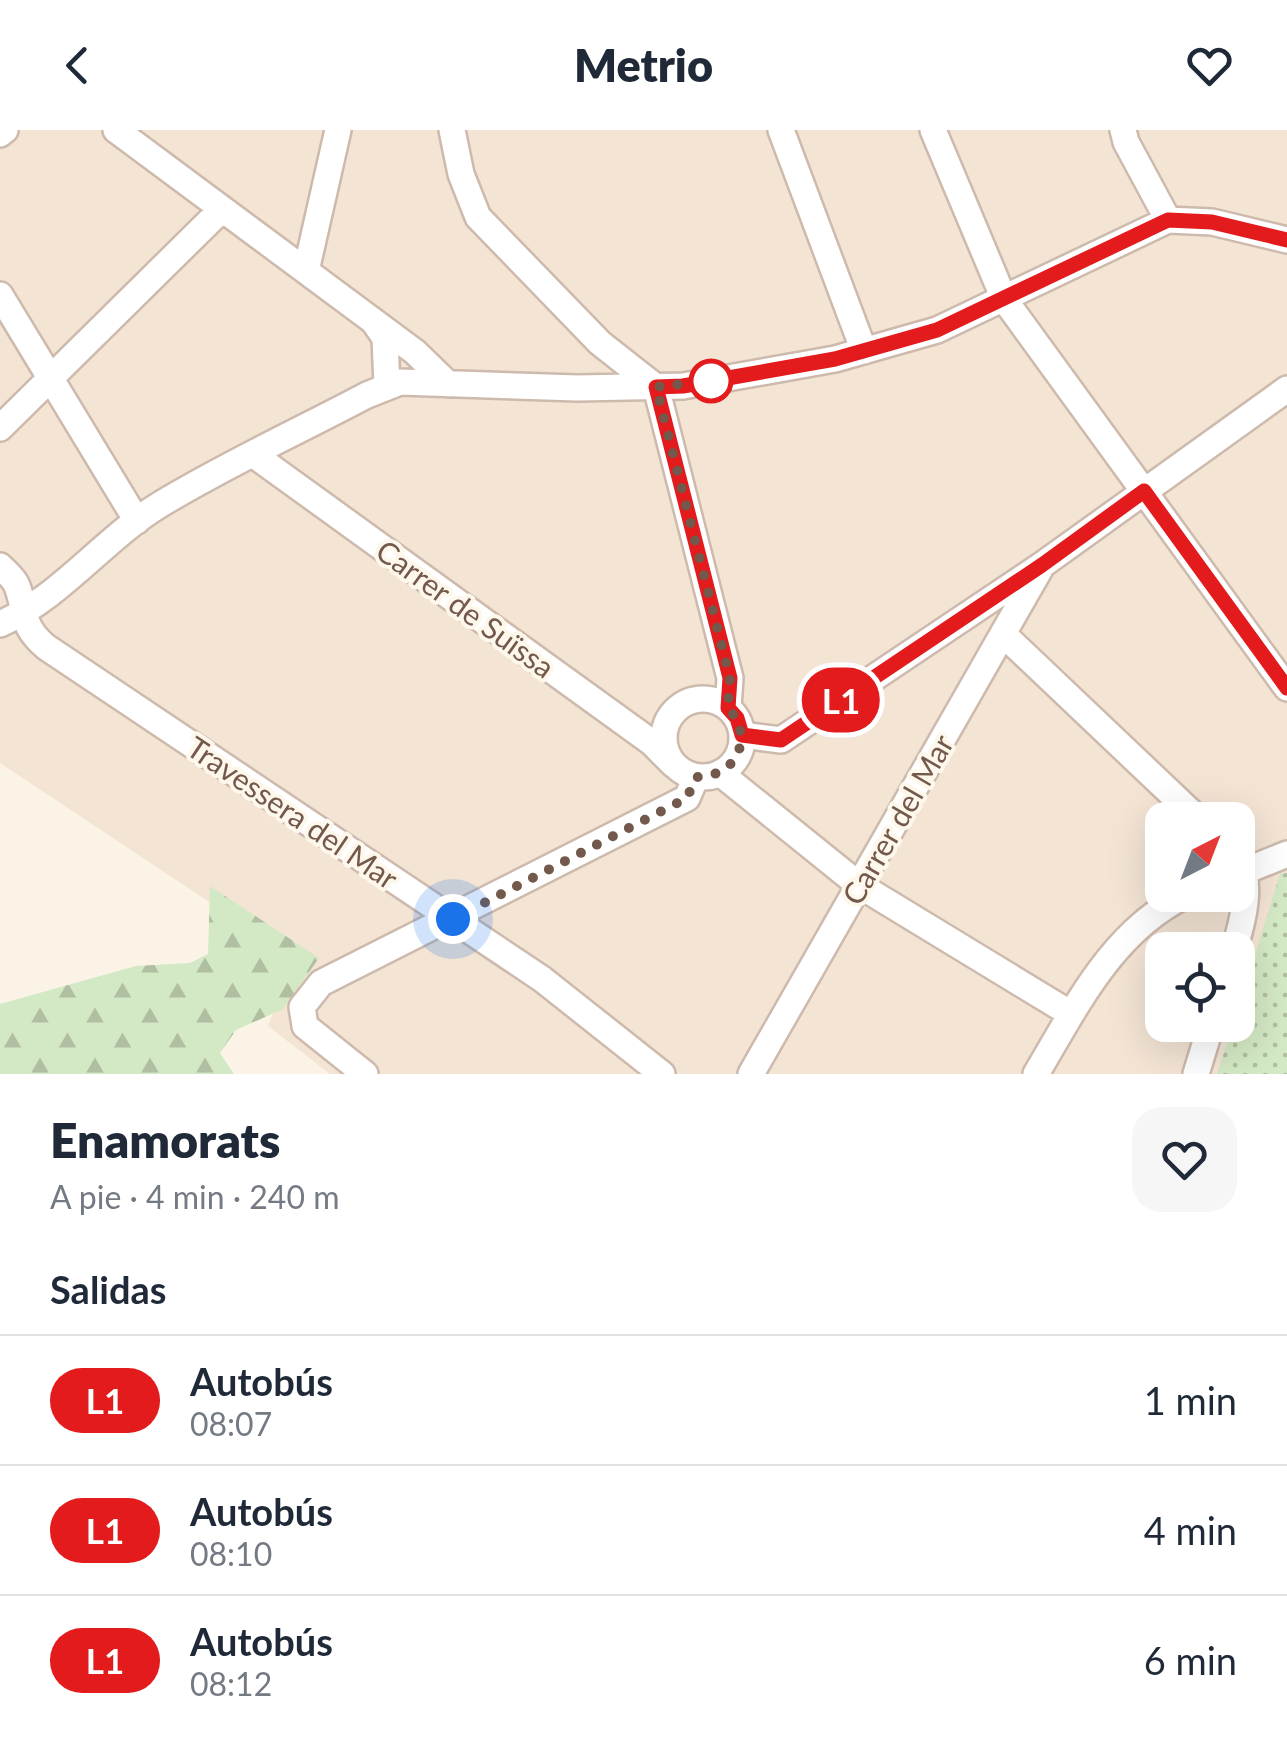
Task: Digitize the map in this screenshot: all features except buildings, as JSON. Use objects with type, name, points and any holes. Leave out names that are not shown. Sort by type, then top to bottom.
[{"type":"street","points":[[116,130],[415,352],[448,384]]},
{"type":"street","points":[[306,271],[338,130]]},
{"type":"street","points":[[452,130],[461,174],[478,217],[600,343],[656,387],[730,678],[728,708]]},
{"type":"street","points":[[782,130],[864,351]]},
{"type":"street","points":[[933,130],[1004,299],[1287,688]]},
{"type":"street","points":[[1123,130],[1168,220]]},
{"type":"street","points":[[0,428],[222,209]]},
{"type":"street","points":[[11,618],[44,601],[160,504],[400,382],[577,388],[683,386],[864,351],[937,330],[1168,220],[1212,222],[1287,240]]},
{"type":"street","points":[[0,295],[137,521]]},
{"type":"street","points":[[374,322],[384,338],[387,387]]},
{"type":"street","points":[[742,735],[781,740],[1042,565],[1286,392]]},
{"type":"street","name":"Carrer de Suïssa","points":[[254,454],[637,732],[859,885],[1072,1014]]},
{"type":"street","name":"Carrer del Mar","points":[[750,1074],[1042,565]]},
{"type":"street","name":"Travessera del Mar","points":[[0,566],[16,583],[11,618],[46,647],[542,978],[662,1074]]},
{"type":"street","points":[[1003,634],[1180,802]]},
{"type":"street","points":[[703,698],[728,708],[737,718],[742,735],[741,748],[731,766],[697,772],[664,745],[664,731],[672,714],[690,701],[703,698]]},
{"type":"street","points":[[365,1074],[305,1026],[302,1007],[322,983],[687,798],[697,772]]},
{"type":"street","points":[[1255,863],[1287,854]]},
{"type":"street","points":[[1036,1074],[1098,970],[1125,940],[1159,912]]},
{"type":"street","points":[[1196,1074],[1206,1042]]},
{"type":"shaded area","points":[[0,130],[1287,130],[1287,1074],[330,1074],[268,1026],[295,959],[0,763]]},
{"type":"green space","points":[[1287,873],[1287,1074],[1217,1074],[1227,1042],[1255,1042],[1255,955],[1280,874]]},
{"type":"green space","points":[[210,886],[319,958],[283,1009],[236,1030],[220,1053],[234,1074],[0,1074],[0,1004],[136,966],[190,963],[208,954]]},
{"type":"bus line","name":"L1","points":[[1287,240],[1212,222],[1168,220],[937,330],[835,359],[683,386],[656,387],[730,678],[728,708],[737,718],[742,735],[781,740],[1042,565],[1144,491],[1287,688]]},
{"type":"route","points":[[453,919],[687,798],[696,777],[720,774],[731,766],[741,748],[737,718],[728,708],[730,678],[656,387],[716,380],[711,381]]}]
